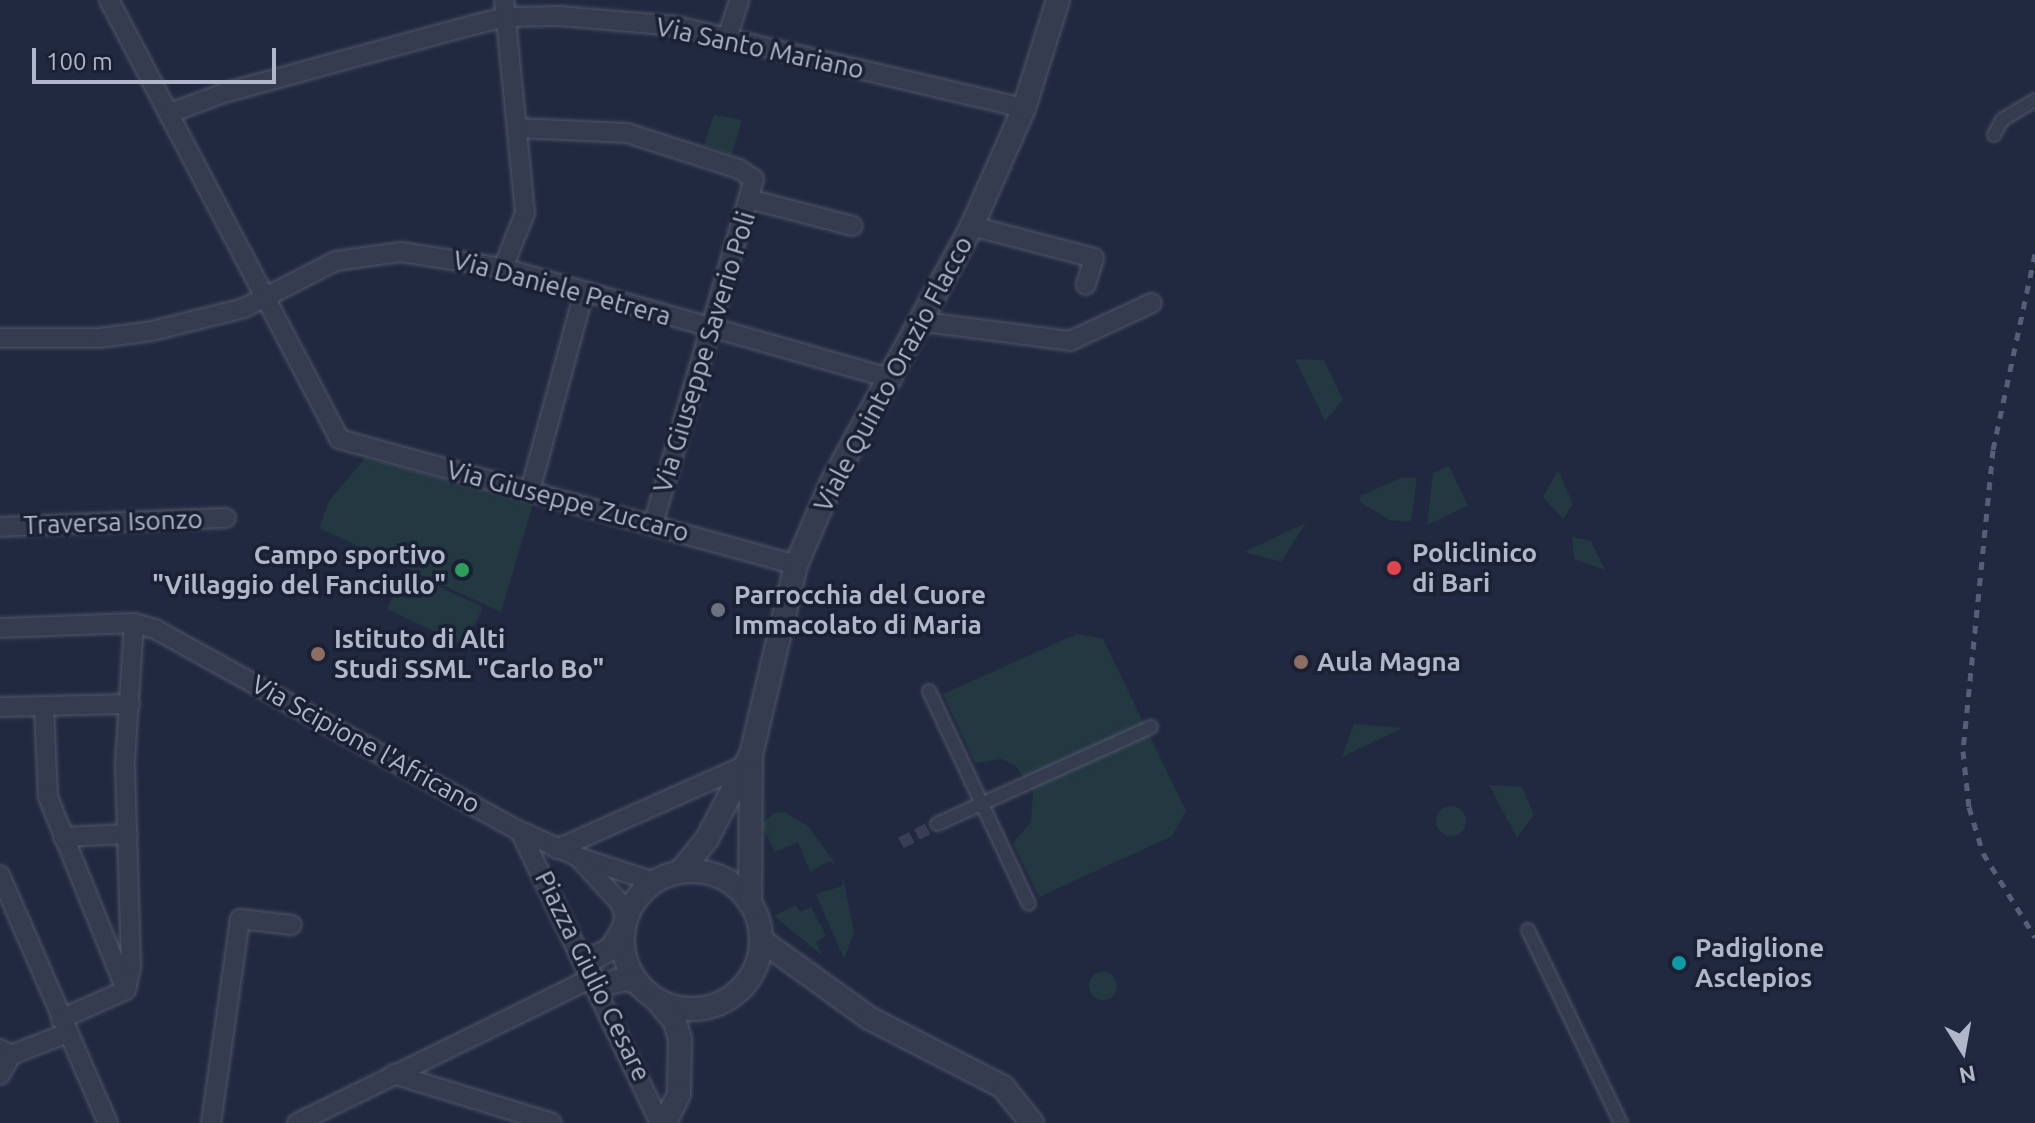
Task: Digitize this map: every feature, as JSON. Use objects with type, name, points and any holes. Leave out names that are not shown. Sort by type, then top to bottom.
[{"type":"street","points":[[109,0],[265,298]]},
{"type":"street","points":[[727,38],[739,0]]},
{"type":"street","name":"Viale Quinto Orazio Flacco","points":[[746,761],[796,565],[832,482],[893,379],[972,226],[1024,108],[1058,0]]},
{"type":"street","points":[[503,268],[525,213],[505,8]]},
{"type":"street","name":"Via Santo Mariano","points":[[170,113],[224,93],[505,8],[607,18],[727,38],[1024,108]]},
{"type":"street","points":[[1994,135],[2002,120],[2035,100]]},
{"type":"street","name":"Via Giuseppe Saverio Poli","points":[[517,128],[627,133],[739,169],[754,179],[712,328],[703,341],[653,524]]},
{"type":"street","points":[[749,199],[853,226]]},
{"type":"street","points":[[972,226],[1094,258],[1086,285]]},
{"type":"street","name":"Via Daniele Petrera","points":[[0,338],[122,336],[213,317],[265,298],[318,267],[354,255],[426,254],[503,268],[893,379]]},
{"type":"street","points":[[530,491],[584,292]]},
{"type":"street","name":"Via Giuseppe Zuccaro","points":[[265,298],[339,439],[796,565]]},
{"type":"street","points":[[924,322],[1070,341],[1152,303]]},
{"type":"street","name":"Traversa Isonzo","points":[[0,527],[226,518]]},
{"type":"street","points":[[0,1075],[6,1052],[64,1026],[126,990],[131,967],[128,834],[134,623]]},
{"type":"street","name":"Via Scipione l'Africano","points":[[0,628],[134,623],[155,629],[520,831],[578,857],[655,882]]},
{"type":"street","points":[[929,691],[1029,904]]},
{"type":"street","points":[[0,707],[130,704]]},
{"type":"street","points":[[44,706],[43,766],[63,837],[126,990]]},
{"type":"street","points":[[937,824],[1151,727]]},
{"type":"street","points":[[557,849],[746,761]]},
{"type":"street","points":[[680,872],[707,839],[746,761]]},
{"type":"street","points":[[746,761],[750,903],[761,940],[860,1013],[1003,1087],[1032,1123]]},
{"type":"street","name":"Piazza Giulio Cesare","points":[[520,831],[663,1123]]},
{"type":"street","points":[[63,837],[128,834]]},
{"type":"street","name":"Via Scipione l'Africano","points":[[578,857],[620,903],[624,924]]},
{"type":"street","points":[[655,882],[680,872],[712,874],[750,903]]},
{"type":"street","points":[[0,875],[108,1123]]},
{"type":"street","name":"Piazza Giulio Cesare","points":[[655,882],[624,924],[623,948],[637,982],[658,1001],[694,1009],[728,998],[752,974],[761,940]]},
{"type":"street","points":[[211,1123],[240,919],[292,925]]},
{"type":"street","points":[[297,1123],[593,975],[624,924]]},
{"type":"street","points":[[1528,930],[1621,1123]]},
{"type":"street","points":[[593,975],[637,982]]},
{"type":"street","points":[[658,1001],[675,1022],[680,1040],[679,1094],[663,1123]]},
{"type":"street","points":[[393,1074],[552,1123]]},
{"type":"street","points":[[334,1105],[343,1123]]},
{"type":"shaded area","points":[[714,115],[742,120],[732,154],[704,145]]},
{"type":"shaded area","points":[[1295,359],[1324,360],[1343,400],[1325,421]]},
{"type":"shaded area","name":"Campo sportivo \"Villaggio del Fanciullo\"","points":[[365,458],[533,504],[501,612],[319,528],[329,501]]},
{"type":"shaded area","points":[[1449,466],[1468,506],[1427,525],[1433,473]]},
{"type":"shaded area","points":[[1558,470],[1573,504],[1563,519],[1543,497]]},
{"type":"shaded area","points":[[1401,478],[1417,478],[1411,522],[1389,520],[1360,502],[1360,496]]},
{"type":"shaded area","points":[[1306,523],[1281,562],[1244,552]]},
{"type":"shaded area","points":[[1572,537],[1591,541],[1605,570],[1574,559]]},
{"type":"shaded area","points":[[405,571],[483,607],[465,646],[387,609]]},
{"type":"shaded area","points":[[1077,634],[1103,639],[1186,811],[1172,836],[1039,897],[1013,843],[1031,822],[1033,791],[1015,765],[1001,759],[975,763],[943,694]]},
{"type":"shaded area","points":[[1354,724],[1402,728],[1342,757]]},
{"type":"shaded area","points":[[1489,785],[1522,787],[1534,815],[1517,838]]},
{"type":"shaded area","points":[[1451,806],[1457,807],[1465,815],[1465,827],[1457,835],[1451,836],[1445,835],[1437,827],[1436,821],[1437,815],[1445,807]]},
{"type":"shaded area","points":[[785,812],[808,826],[837,866],[829,861],[810,872],[798,842],[775,852],[761,824],[774,813]]},
{"type":"shaded area","points":[[843,877],[854,932],[844,959],[816,894],[842,886]]},
{"type":"shaded area","points":[[796,905],[800,912],[811,907],[826,936],[816,942],[823,956],[774,916]]},
{"type":"shaded area","points":[[1103,972],[1113,976],[1117,986],[1113,996],[1103,1000],[1093,996],[1089,986],[1093,976]]},
{"type":"tunnel","points":[[901,843],[937,824]]},
{"type":"railway","points":[[2035,254],[1993,450],[1963,751],[1969,807],[1983,853],[2035,937]]},
{"type":"place","name":"Policlinico di Bari","points":[[1394,568]]},
{"type":"place","name":"Campo sportivo \"Villaggio del Fanciullo\"","points":[[462,570]]},
{"type":"place","name":"Parrocchia del Cuore Immacolato di Maria","points":[[718,610]]},
{"type":"place","name":"Istituto di Alti Studi SSML \"Carlo Bo\"","points":[[318,654]]},
{"type":"place","name":"Aula Magna","points":[[1301,662]]},
{"type":"place","name":"Padiglione Asclepios","points":[[1679,963]]}]
